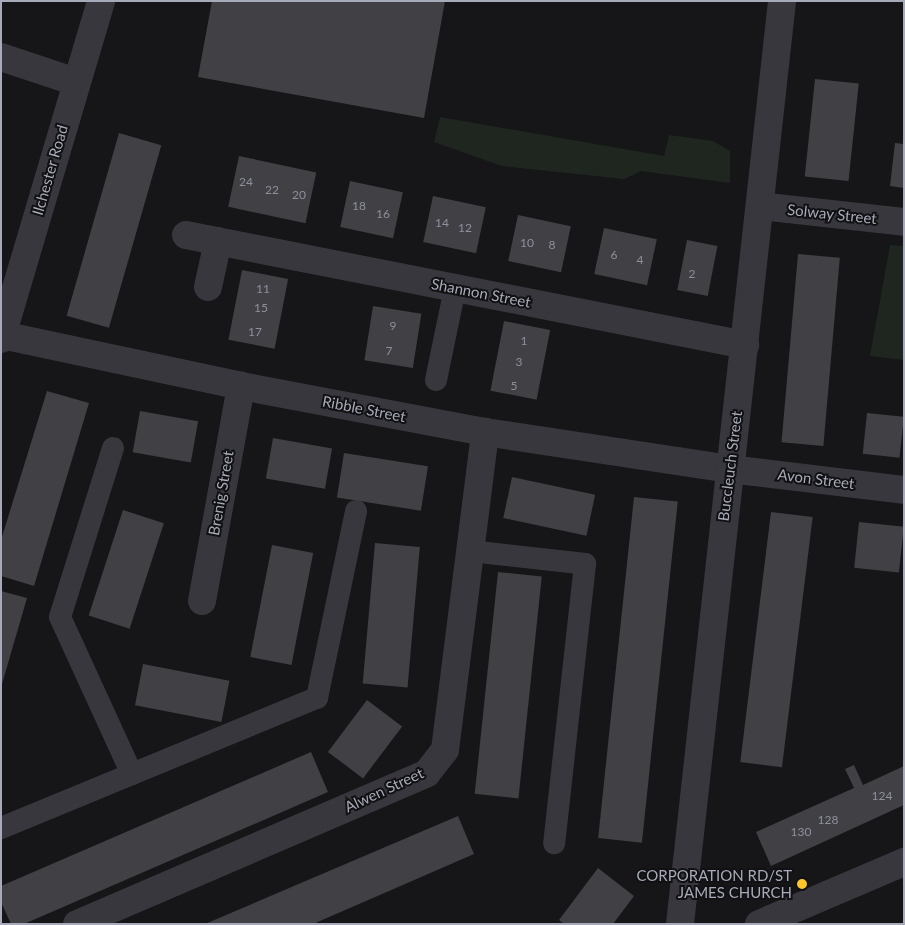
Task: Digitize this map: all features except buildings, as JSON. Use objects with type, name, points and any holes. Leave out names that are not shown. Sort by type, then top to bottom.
[{"type":"street","name":"Ilchester Road","points":[[2,337],[101,1]]},
{"type":"street","name":"Buccleuch Street","points":[[680,924],[728,469],[745,345],[782,4]]},
{"type":"street","points":[[1,57],[76,82]]},
{"type":"street","name":"Solway Street","points":[[760,206],[904,222]]},
{"type":"street","name":"Shannon Street","points":[[186,235],[745,345]]},
{"type":"street","points":[[208,287],[218,241]]},
{"type":"street","name":"Ribble Street","points":[[2,337],[241,386],[485,432],[728,469]]},
{"type":"street","name":"Brenig Street","points":[[202,600],[241,386]]},
{"type":"street","name":"Alwen Street","points":[[78,924],[427,773],[445,750],[485,432]]},
{"type":"street","name":"Avon Street","points":[[728,469],[904,490]]},
{"type":"street","points":[[759,924],[904,862]]},
{"type":"lane","points":[[436,380],[455,288]]},
{"type":"lane","points":[[113,448],[60,617],[132,774]]},
{"type":"lane","points":[[1,828],[317,698],[356,511]]},
{"type":"lane","points":[[470,551],[585,564],[554,844]]},
{"type":"shaded area","points":[[440,117],[664,156],[669,135],[713,141],[730,151],[730,183],[641,171],[624,179],[502,166],[434,142]]},
{"type":"shaded area","points":[[890,245],[904,246],[904,360],[870,356]]},
{"type":"place","name":"CORPORATION RD/ST JAMES CHURCH","points":[[802,884]]}]
